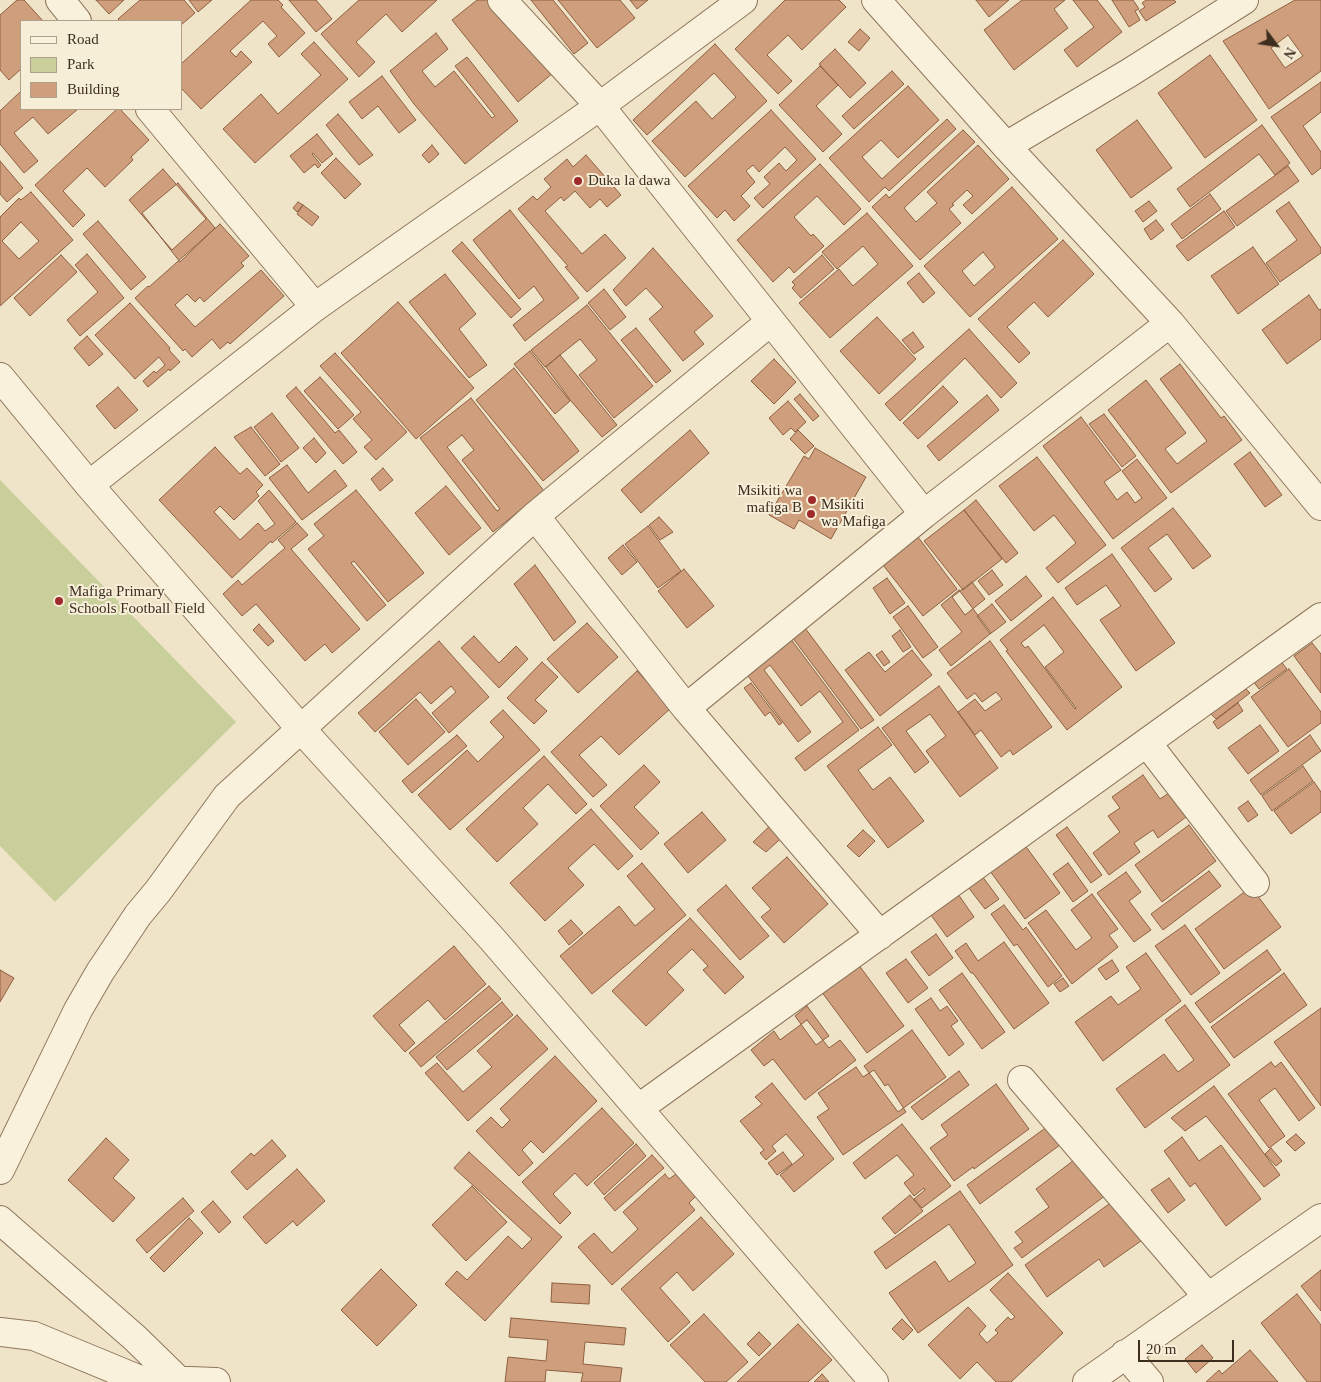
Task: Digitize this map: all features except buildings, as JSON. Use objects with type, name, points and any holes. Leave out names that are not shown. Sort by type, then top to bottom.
[{"type":"street","points":[[60,0],[76,20]]},
{"type":"street","points":[[502,0],[600,106],[924,514]]},
{"type":"street","points":[[89,485],[315,307],[600,106],[743,0]]},
{"type":"street","points":[[876,0],[1006,146],[1170,323],[1321,506]]},
{"type":"street","points":[[1006,146],[1129,73],[1244,0]]},
{"type":"street","points":[[151,110],[315,307]]},
{"type":"street","points":[[0,1170],[78,1010],[122,937],[227,796],[535,516],[770,322]]},
{"type":"street","points":[[686,708],[924,514],[1170,323]]},
{"type":"street","points":[[0,377],[89,485],[301,729],[493,940],[874,1382]]},
{"type":"street","points":[[535,516],[686,708],[880,935]]},
{"type":"street","points":[[639,1108],[1321,617]]},
{"type":"street","points":[[1147,743],[1255,883]]},
{"type":"street","points":[[1022,1080],[1208,1297]]},
{"type":"street","points":[[1087,1382],[1321,1218]]},
{"type":"street","points":[[0,1220],[135,1338],[178,1380]]},
{"type":"street","points":[[0,1332],[34,1336],[138,1379],[216,1382]]},
{"type":"street","points":[[1125,1354],[1149,1382]]},
{"type":"green space","name":"Mafiga Primary Schools Football Field","points":[[0,480],[236,722],[55,902],[0,846]]},
{"type":"place","name":"Duka la dawa","points":[[578,181]]},
{"type":"place","name":"Msikiti wa mafiga B","points":[[812,500]]},
{"type":"place","name":"Msikiti wa Mafiga","points":[[811,514]]},
{"type":"place","name":"Mafiga Primary Schools Football Field","points":[[59,601]]}]
